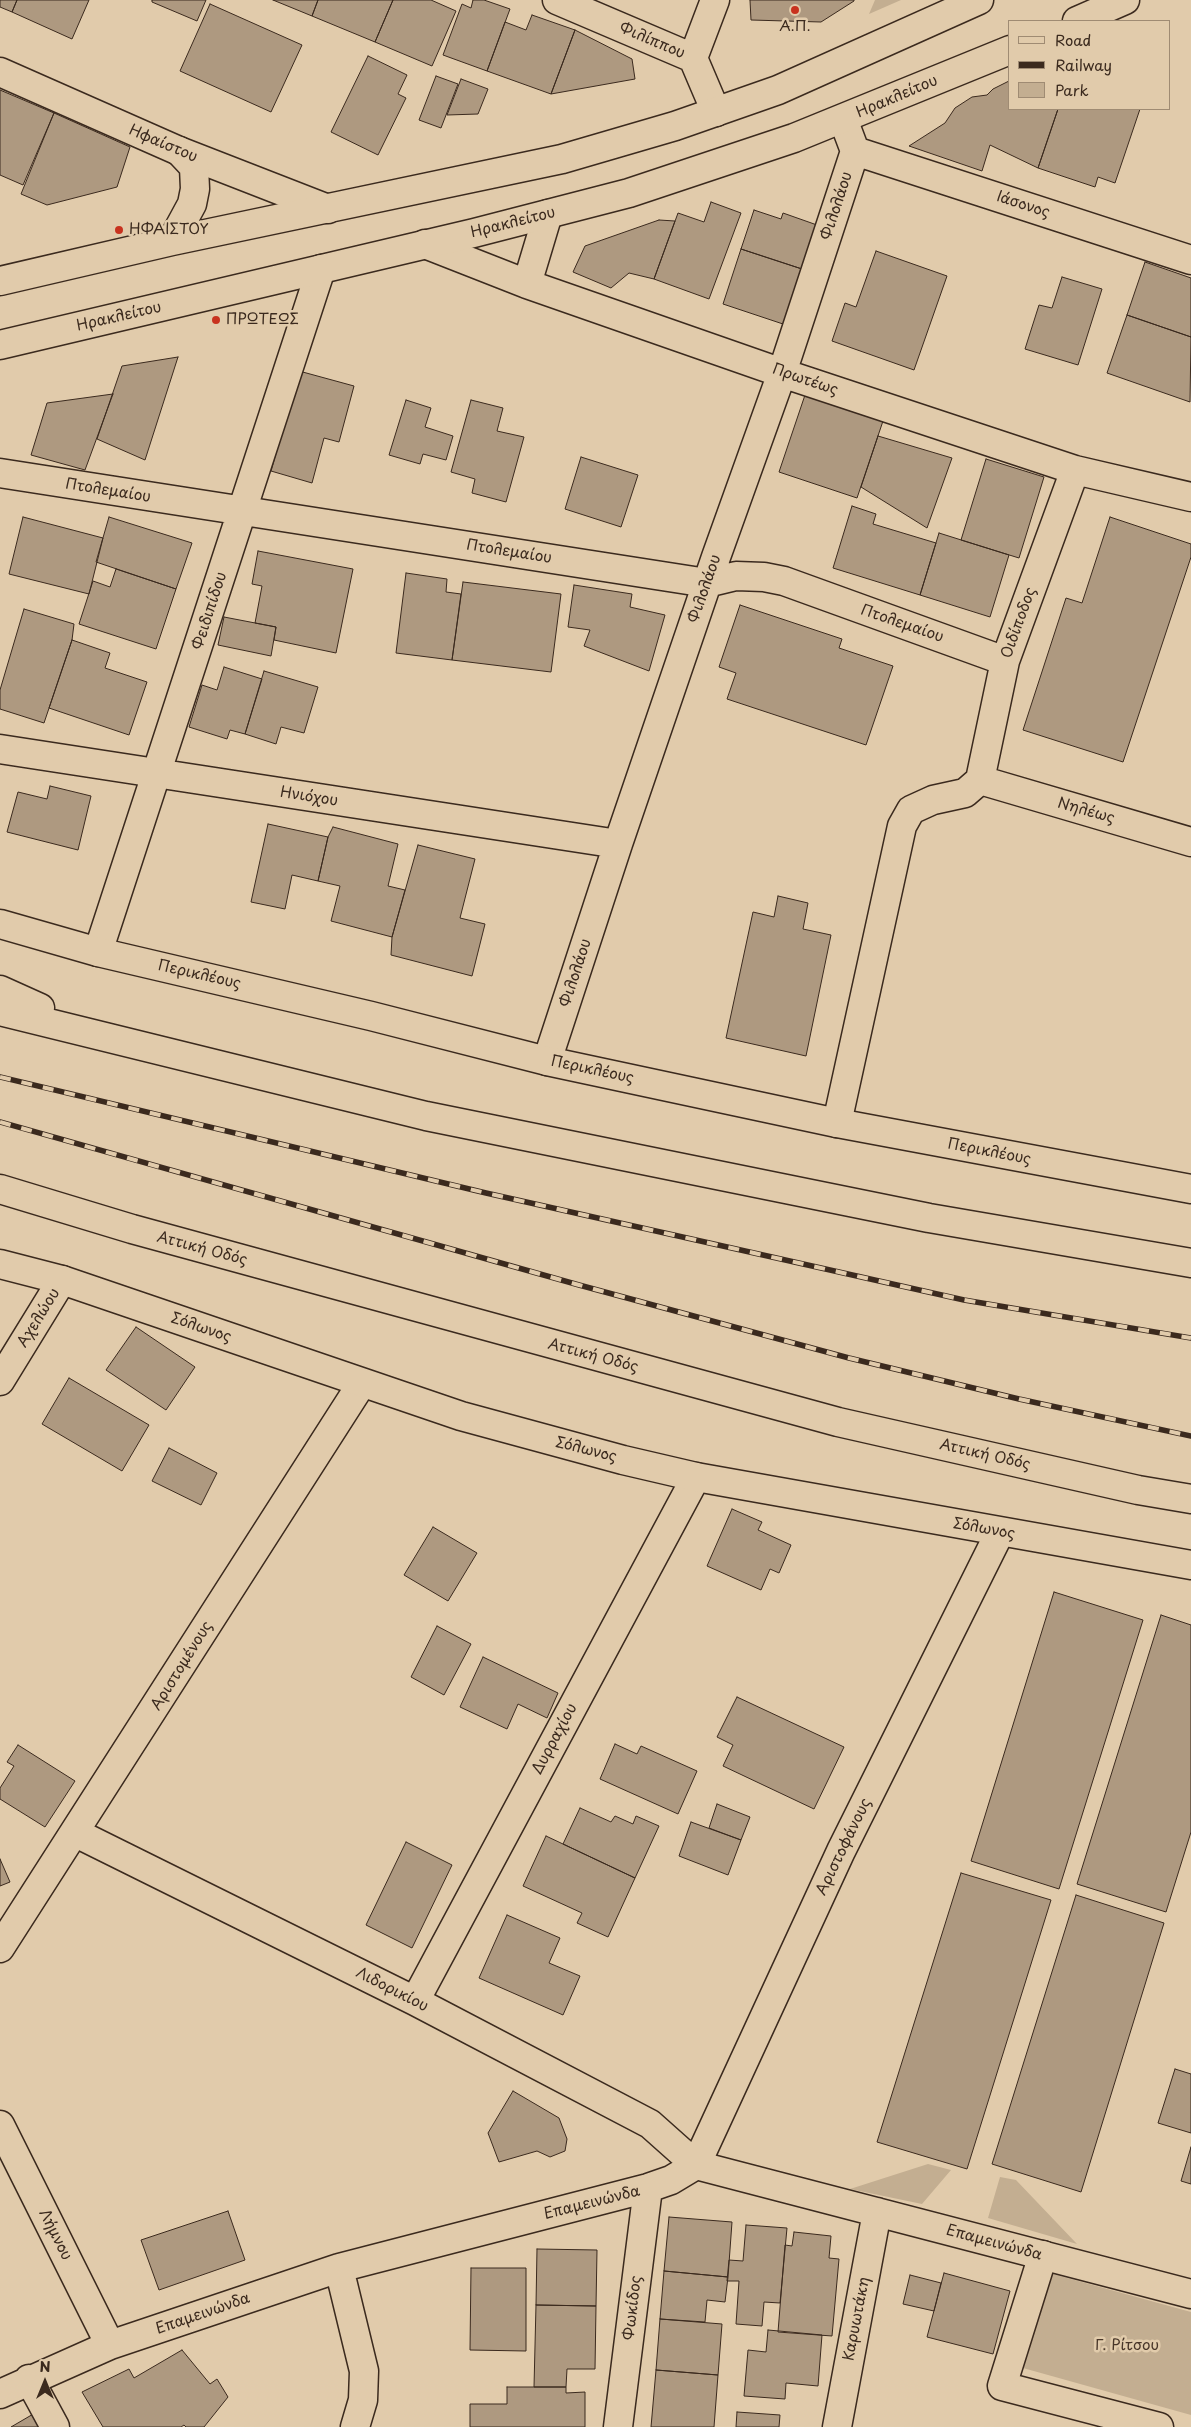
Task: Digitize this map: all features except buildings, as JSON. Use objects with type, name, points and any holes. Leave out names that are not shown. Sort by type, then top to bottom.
[{"type":"main road","name":"Φιλίππου","points":[[557,0],[693,58],[716,112]]},
{"type":"main road","points":[[693,58],[715,0]]},
{"type":"main road","points":[[0,281],[172,241],[562,159],[716,112],[778,90],[979,0]]},
{"type":"main road","points":[[1079,20],[1125,0]]},
{"type":"main road","name":"Ηρακλείτου","points":[[0,345],[548,214],[666,181],[794,138],[1008,51]]},
{"type":"main road","name":"Ηφαίστου","points":[[0,72],[179,152],[328,209]]},
{"type":"main road","points":[[843,119],[855,151]]},
{"type":"main road","name":"Ιάσονος","points":[[855,151],[1191,260]]},
{"type":"main road","name":"Φιλολάου","points":[[547,1061],[618,844],[707,583],[782,373],[855,151]]},
{"type":"main road","points":[[172,241],[192,204],[195,189],[194,167],[179,152]]},
{"type":"main road","points":[[527,284],[548,214]]},
{"type":"main road","name":"Πρωτέως","points":[[425,244],[527,284],[782,373],[1075,470],[1191,496]]},
{"type":"main road","name":"Φειδιπίδου","points":[[98,952],[321,269]]},
{"type":"main road","name":"Οιδίποδος","points":[[980,780],[1005,661],[1075,470]]},
{"type":"main road","name":"Πτολεμαίου","points":[[0,474],[707,583],[736,576],[764,577],[784,581],[1005,661]]},
{"type":"main road","name":"Ηνιόχου","points":[[0,749],[618,844]]},
{"type":"main road","points":[[837,1123],[902,826],[911,810],[933,800],[965,793],[980,780]]},
{"type":"main road","name":"Νηλέως","points":[[980,780],[1191,842]]},
{"type":"main road","name":"Περικλέους","points":[[0,924],[98,952],[362,1014],[547,1061],[837,1123],[1191,1189]]},
{"type":"main road","points":[[0,990],[109,1040]]},
{"type":"main road","points":[[0,1011],[109,1040],[426,1116],[929,1218],[1191,1263]]},
{"type":"main road","name":"Αττική Οδός","points":[[0,1189],[132,1230],[838,1422],[1138,1490],[1191,1499]]},
{"type":"main road","name":"Σόλωνος","points":[[0,1264],[62,1280],[362,1383],[556,1443],[696,1477],[1191,1565]]},
{"type":"main road","name":"Αχελώου","points":[[0,1380],[62,1280]]},
{"type":"main road","name":"Αριστομένους","points":[[0,1948],[76,1833],[362,1383]]},
{"type":"main road","name":"Δυρραχίου","points":[[415,2001],[696,1477]]},
{"type":"main road","name":"Αριστοφάνους","points":[[696,2165],[841,1851],[1000,1532]]},
{"type":"main road","name":"Λιδορικίου","points":[[76,1833],[415,2001],[650,2124],[696,2165]]},
{"type":"main road","name":"Λήμνου","points":[[3,2141],[110,2345]]},
{"type":"main road","name":"Επαμεινώνδα","points":[[0,2394],[110,2345],[339,2268],[648,2188],[671,2180],[696,2165],[1191,2294]]},
{"type":"main road","name":"Φωκίδος","points":[[618,2427],[648,2188]]},
{"type":"main road","name":"Καρυωτάκη","points":[[837,2427],[877,2212]]},
{"type":"main road","points":[[1043,2255],[1002,2386],[1159,2427]]},
{"type":"main road","points":[[339,2268],[364,2371],[363,2400],[355,2427]]},
{"type":"main road","points":[[30,2379],[55,2427]]},
{"type":"green space","points":[[875,0],[901,0],[869,14]]},
{"type":"green space","points":[[928,2164],[951,2170],[922,2204],[850,2189]]},
{"type":"green space","points":[[1000,2177],[1016,2180],[1077,2244],[988,2218]]},
{"type":"green space","name":"Γ. Ρίτσου","points":[[1049,2273],[1191,2312],[1191,2415],[1023,2368]]},
{"type":"railway","points":[[0,1077],[486,1193],[964,1300],[1191,1338]]},
{"type":"railway","points":[[0,1122],[579,1285],[849,1358],[1019,1399],[1191,1436]]},
{"type":"place","name":"Α.Π.","points":[[795,10]]},
{"type":"place","name":"ΗΦΑΙΣΤΟΥ","points":[[119,230]]},
{"type":"place","name":"ΠΡΩΤΕΩΣ","points":[[216,320]]}]
